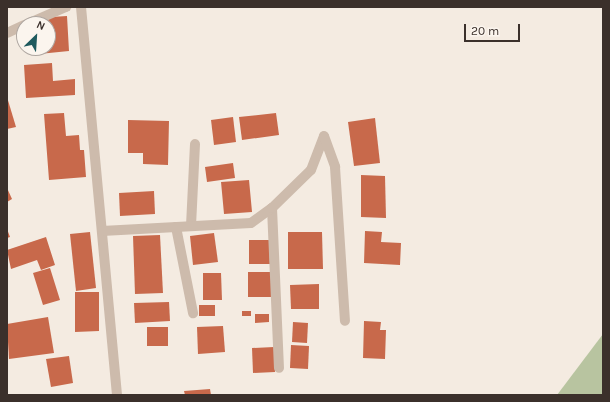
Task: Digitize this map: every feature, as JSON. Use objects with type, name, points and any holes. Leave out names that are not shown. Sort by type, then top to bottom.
[{"type":"street","points":[[45,16],[66,7]]},
{"type":"street","points":[[81,7],[117,395]]},
{"type":"street","points":[[102,231],[251,223],[272,208],[311,170],[324,136],[335,167],[345,321]]},
{"type":"street","points":[[191,226],[195,144]]},
{"type":"street","points":[[272,208],[279,368]]},
{"type":"street","points":[[176,227],[193,313]]},
{"type":"green space","points":[[603,334],[603,395],[557,395]]},
{"type":"building","points":[[67,16],[69,51],[56,52],[56,17]]},
{"type":"building","points":[[52,63],[53,81],[75,79],[75,95],[26,98],[24,65]]},
{"type":"building","points":[[7,97],[16,127],[7,129]]},
{"type":"building","points":[[64,113],[66,136],[79,135],[80,150],[84,150],[86,177],[49,180],[44,114]]},
{"type":"building","points":[[276,113],[279,135],[242,140],[239,117]]},
{"type":"building","points":[[233,117],[236,142],[214,145],[211,120]]},
{"type":"building","points":[[375,118],[380,163],[354,166],[348,122]]},
{"type":"building","points":[[128,120],[169,121],[168,165],[143,164],[143,153],[128,153]]},
{"type":"building","points":[[233,163],[235,178],[207,182],[205,167]]},
{"type":"building","points":[[361,175],[385,176],[386,218],[361,217]]},
{"type":"building","points":[[249,180],[252,212],[224,214],[221,182]]},
{"type":"building","points":[[7,188],[12,199],[7,202]]},
{"type":"building","points":[[154,191],[155,214],[120,216],[119,193]]},
{"type":"building","points":[[7,229],[10,237],[7,238]]},
{"type":"building","points":[[365,231],[382,232],[381,242],[401,243],[400,265],[364,263]]},
{"type":"building","points":[[90,232],[96,288],[76,291],[70,234]]},
{"type":"building","points":[[288,232],[322,232],[323,269],[288,269]]},
{"type":"building","points":[[214,233],[218,262],[193,265],[190,236]]},
{"type":"building","points":[[160,235],[163,293],[135,294],[133,236]]},
{"type":"building","points":[[46,237],[55,265],[41,270],[37,260],[11,269],[7,250]]},
{"type":"building","points":[[249,240],[269,240],[270,264],[249,264]]},
{"type":"building","points":[[50,268],[60,300],[43,305],[33,273]]},
{"type":"building","points":[[248,272],[275,272],[275,297],[248,297]]},
{"type":"building","points":[[203,273],[221,273],[222,300],[203,300]]},
{"type":"building","points":[[319,284],[319,309],[291,309],[290,285]]},
{"type":"building","points":[[75,292],[99,292],[99,331],[75,332]]},
{"type":"building","points":[[169,302],[170,321],[135,323],[134,303]]},
{"type":"building","points":[[199,305],[215,305],[215,316],[199,316]]},
{"type":"building","points":[[242,311],[251,311],[251,316],[242,316]]},
{"type":"building","points":[[255,314],[269,314],[269,322],[255,323]]},
{"type":"building","points":[[48,317],[54,353],[9,359],[7,324]]},
{"type":"building","points":[[364,321],[381,322],[380,330],[386,330],[385,359],[363,358]]},
{"type":"building","points":[[293,322],[308,323],[307,343],[292,342]]},
{"type":"building","points":[[223,326],[225,352],[198,354],[197,327]]},
{"type":"building","points":[[147,327],[168,327],[168,346],[147,346]]},
{"type":"building","points":[[291,345],[309,346],[308,369],[290,368]]},
{"type":"building","points":[[274,347],[275,372],[253,373],[252,348]]},
{"type":"building","points":[[69,356],[73,383],[51,387],[46,359]]},
{"type":"building","points":[[210,389],[211,395],[185,395],[184,391]]}]
